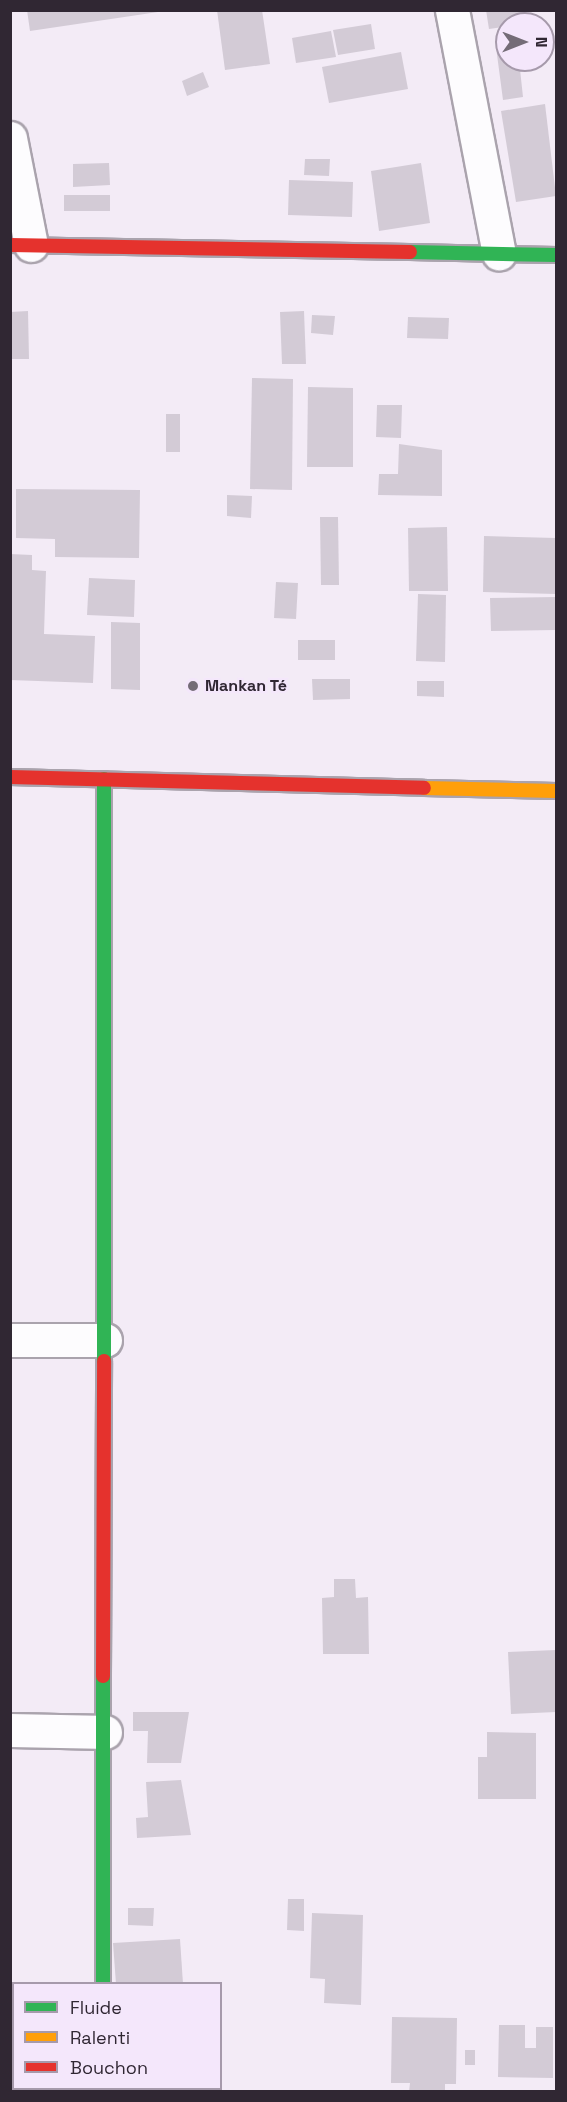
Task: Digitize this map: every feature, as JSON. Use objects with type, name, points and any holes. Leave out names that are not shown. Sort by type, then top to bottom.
[{"type":"street","points":[[452,10],[499,254]]},
{"type":"street","points":[[10,138],[21,245],[556,255]]},
{"type":"street","points":[[10,777],[556,791]]},
{"type":"street","points":[[103,1982],[104,778]]},
{"type":"street","points":[[10,1340],[105,1340]]},
{"type":"street","points":[[10,1730],[105,1732]]},
{"type":"building","points":[[27,10],[158,10],[158,12],[30,31]]},
{"type":"building","points":[[217,10],[262,10],[270,64],[225,70]]},
{"type":"building","points":[[486,10],[524,10],[524,12],[495,12],[495,28],[489,29]]},
{"type":"building","points":[[371,24],[375,49],[338,55],[333,30]]},
{"type":"building","points":[[331,31],[336,57],[296,63],[292,38]]},
{"type":"building","points":[[401,52],[408,89],[329,103],[322,67]]},
{"type":"building","points":[[203,72],[209,87],[187,96],[182,81]]},
{"type":"building","points":[[499,72],[520,72],[523,97],[503,100]]},
{"type":"building","points":[[545,104],[556,196],[516,202],[501,111]]},
{"type":"building","points":[[305,159],[330,159],[329,176],[304,175]]},
{"type":"building","points":[[109,163],[110,185],[73,187],[73,164]]},
{"type":"building","points":[[421,163],[430,223],[379,231],[371,171]]},
{"type":"building","points":[[289,180],[353,182],[352,217],[288,215]]},
{"type":"building","points":[[64,195],[110,195],[110,211],[64,211]]},
{"type":"building","points":[[28,311],[29,359],[10,359],[10,312]]},
{"type":"building","points":[[304,311],[306,364],[282,364],[280,312]]},
{"type":"building","points":[[312,315],[335,316],[333,335],[311,333]]},
{"type":"building","points":[[408,317],[449,318],[448,339],[407,338]]},
{"type":"building","points":[[252,378],[293,379],[292,490],[250,489]]},
{"type":"building","points":[[308,387],[353,388],[353,467],[307,467]]},
{"type":"building","points":[[377,405],[402,405],[401,438],[376,437]]},
{"type":"building","points":[[166,414],[180,414],[180,452],[166,452]]},
{"type":"building","points":[[399,444],[442,450],[442,496],[378,495],[379,474],[398,474]]},
{"type":"building","points":[[16,489],[140,490],[139,558],[55,557],[55,539],[16,538]]},
{"type":"building","points":[[227,495],[252,496],[251,518],[227,516]]},
{"type":"building","points":[[320,517],[338,517],[339,585],[321,585]]},
{"type":"building","points":[[447,527],[448,591],[409,591],[408,528]]},
{"type":"building","points":[[484,536],[556,538],[556,594],[483,592]]},
{"type":"building","points":[[10,554],[32,555],[32,570],[46,571],[44,634],[95,636],[93,683],[10,680]]},
{"type":"building","points":[[89,578],[135,580],[134,617],[87,615]]},
{"type":"building","points":[[276,582],[298,583],[296,619],[274,618]]},
{"type":"building","points":[[418,594],[446,595],[445,662],[416,661]]},
{"type":"building","points":[[556,597],[556,630],[491,631],[490,598]]},
{"type":"building","points":[[111,622],[140,623],[140,690],[111,689]]},
{"type":"building","points":[[298,640],[335,640],[335,660],[298,660]]},
{"type":"building","points":[[312,679],[350,679],[350,699],[313,700]]},
{"type":"building","points":[[417,681],[444,681],[444,697],[417,696]]},
{"type":"building","points":[[334,1579],[355,1579],[356,1598],[368,1597],[369,1654],[323,1654],[322,1598],[334,1597]]},
{"type":"building","points":[[556,1650],[556,1712],[511,1714],[508,1652]]},
{"type":"building","points":[[133,1712],[189,1712],[181,1763],[147,1763],[148,1731],[133,1731]]},
{"type":"building","points":[[487,1732],[536,1733],[536,1799],[478,1799],[478,1757],[487,1757]]},
{"type":"building","points":[[181,1780],[191,1835],[137,1838],[136,1818],[148,1817],[146,1782]]},
{"type":"building","points":[[288,1899],[304,1899],[304,1931],[287,1930]]},
{"type":"building","points":[[128,1908],[154,1908],[153,1926],[128,1925]]},
{"type":"building","points":[[312,1913],[363,1915],[361,2005],[324,2003],[325,1979],[310,1978]]},
{"type":"building","points":[[180,1939],[183,1982],[116,1982],[113,1943]]},
{"type":"building","points":[[392,2017],[457,2018],[456,2084],[445,2084],[445,2092],[409,2092],[410,2083],[391,2083]]},
{"type":"building","points":[[499,2025],[525,2025],[525,2048],[536,2048],[536,2027],[553,2027],[553,2078],[498,2077]]},
{"type":"building","points":[[465,2050],[475,2050],[475,2065],[465,2065]]},
{"type":"traffic: fast","points":[[410,252],[556,255]]},
{"type":"traffic: fast","points":[[104,779],[104,1361]]},
{"type":"traffic: fast","points":[[103,1676],[103,1982]]},
{"type":"traffic: slow","points":[[424,788],[556,791]]},
{"type":"traffic: jam","points":[[10,245],[410,252]]},
{"type":"traffic: jam","points":[[10,777],[424,788]]},
{"type":"traffic: jam","points":[[103,1676],[104,1361]]},
{"type":"place","name":"Mankan Té","points":[[193,686]]}]
